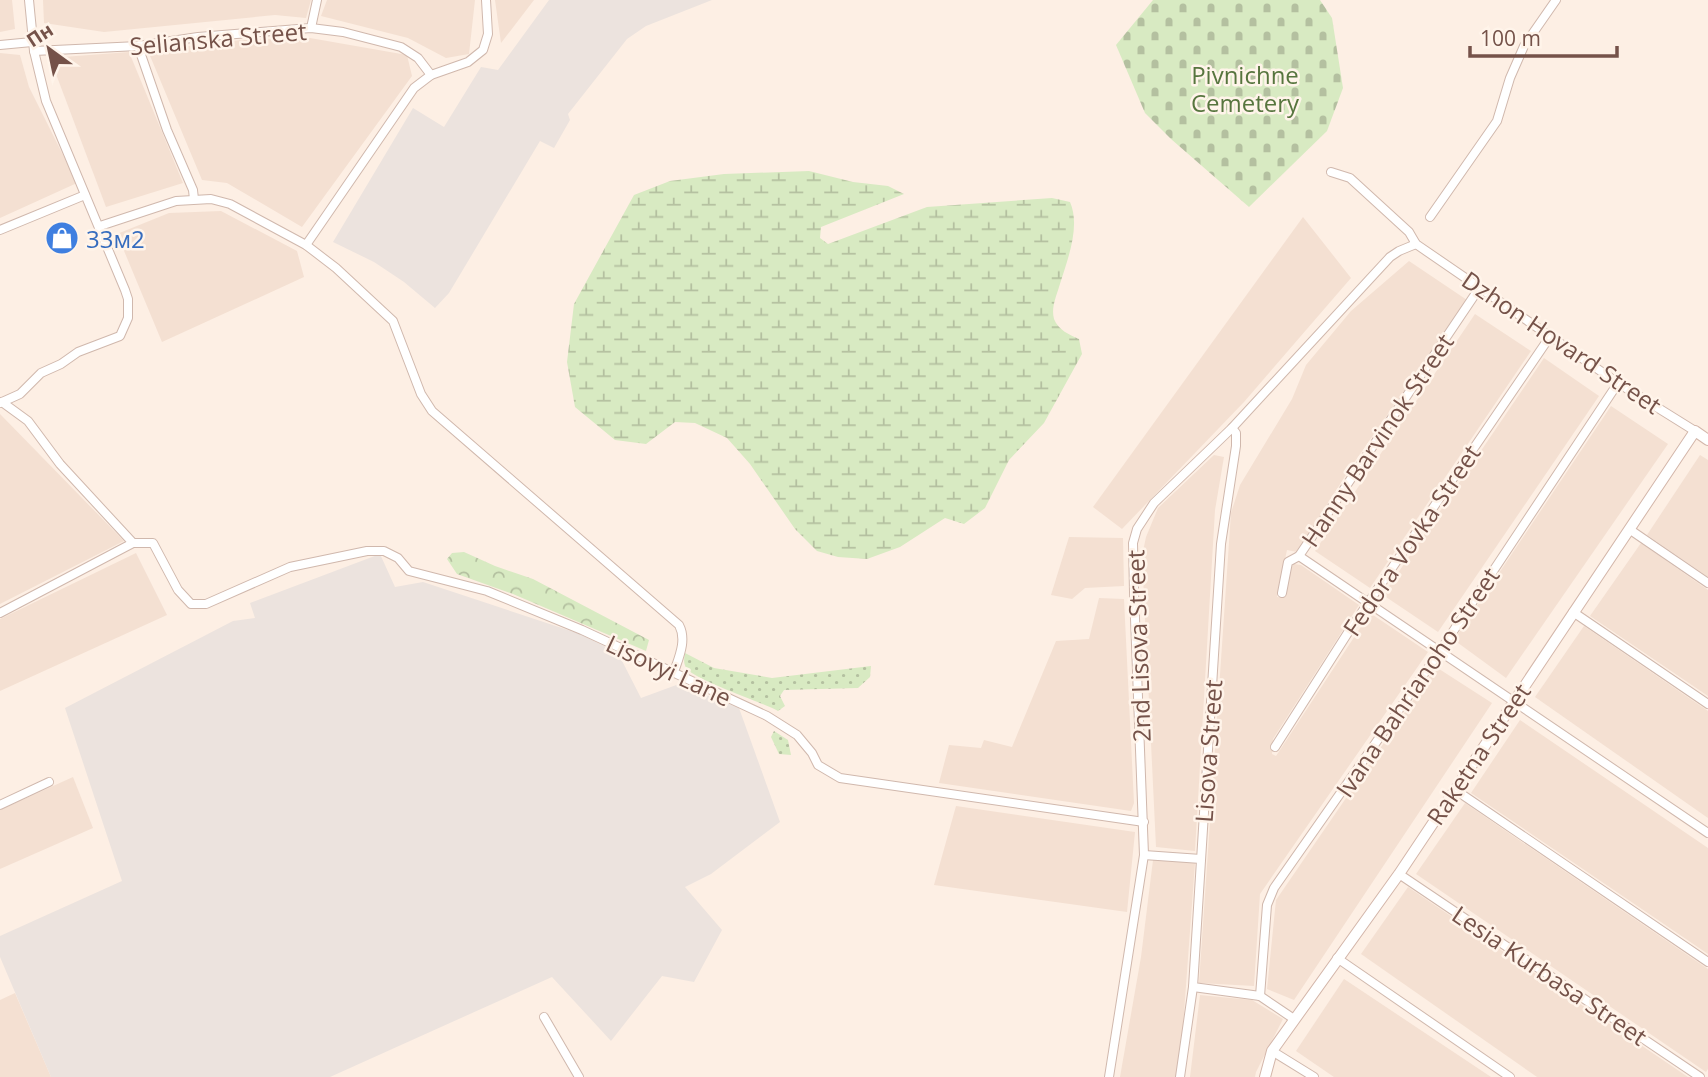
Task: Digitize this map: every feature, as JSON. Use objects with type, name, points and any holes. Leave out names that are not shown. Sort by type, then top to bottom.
[{"type":"street","points":[[1,403],[20,394],[41,373],[78,352],[120,336],[125,326],[128,299],[100,226],[46,102],[33,46],[29,0]]},
{"type":"street","points":[[310,28],[317,0]]},
{"type":"street","points":[[306,245],[414,88],[431,75],[468,62],[483,50],[488,34],[486,0]]},
{"type":"street","points":[[1430,218],[1497,121],[1510,78],[1524,46],[1556,0]]},
{"type":"street","name":"Selianska Street","points":[[0,45],[138,46],[198,37],[310,28],[343,32],[401,47],[418,58],[431,75]]},
{"type":"street","points":[[138,46],[150,86],[193,190],[194,199]]},
{"type":"street","name":"Dzhon Hovard Street","points":[[1331,172],[1350,178],[1409,232],[1416,244],[1552,335],[1618,383],[1703,433]]},
{"type":"street","points":[[0,230],[85,195]]},
{"type":"street","points":[[100,226],[163,205],[194,199],[211,199],[230,204],[306,245],[336,268],[393,321],[421,394],[432,411],[675,620],[683,637],[674,672]]},
{"type":"street","name":"2nd Lisova Street","points":[[1109,1077],[1144,855],[1134,592],[1135,535],[1140,522],[1154,503],[1232,428],[1390,257],[1416,244]]},
{"type":"street","name":"Hanny Barvinok Street","points":[[1282,593],[1286,566],[1299,556],[1480,287]]},
{"type":"street","name":"Fedora Vovka Street","points":[[1275,747],[1368,603],[1552,335]]},
{"type":"street","name":"Ivana Bahrianoho Street","points":[[1259,996],[1269,898],[1440,651],[1618,383]]},
{"type":"street","points":[[0,613],[134,543],[60,464],[28,421],[1,403]]},
{"type":"street","name":"Lisova Street","points":[[1180,1077],[1194,987],[1221,544],[1236,446],[1236,433],[1232,428]]},
{"type":"street","name":"Raketna Street","points":[[1265,1077],[1272,1051],[1294,1018],[1399,873],[1629,529],[1703,433]]},
{"type":"street","points":[[1629,529],[1708,583]]},
{"type":"street","name":"Lisovyi Lane","points":[[134,543],[153,543],[178,590],[191,604],[206,604],[290,567],[367,551],[384,551],[398,558],[409,571],[487,591],[582,630],[781,723],[805,744],[818,765],[840,778],[1144,822]]},
{"type":"street","points":[[1299,556],[1708,834]]},
{"type":"street","points":[[1573,612],[1708,705]]},
{"type":"street","points":[[0,805],[49,782]]},
{"type":"street","points":[[1454,789],[1708,962]]},
{"type":"street","points":[[1144,855],[1201,859]]},
{"type":"street","name":"Lesia Kurbasa Street","points":[[1399,873],[1700,1077]]},
{"type":"street","points":[[1337,958],[1510,1077]]},
{"type":"street","points":[[1194,987],[1259,996],[1294,1018]]},
{"type":"street","points":[[544,1017],[579,1077]]},
{"type":"street","points":[[1272,1051],[1314,1077]]},
{"type":"shaded area","points":[[0,0],[12,0],[15,29],[0,32]]},
{"type":"shaded area","points":[[43,0],[311,0],[306,18],[275,15],[104,32],[44,23]]},
{"type":"shaded area","points":[[327,0],[475,0],[469,54],[446,58],[408,38],[321,16]]},
{"type":"shaded area","points":[[495,0],[534,0],[501,43]]},
{"type":"shaded area","points":[[549,0],[712,0],[646,26],[627,39],[568,114],[570,120],[554,148],[540,141],[449,293],[435,308],[374,262],[333,242],[413,108],[444,127],[481,67],[498,70]]},
{"type":"shaded area","points":[[310,38],[407,55],[412,76],[302,227],[227,183],[202,180],[148,51],[241,40]]},
{"type":"shaded area","points":[[129,52],[183,183],[106,207],[50,58]]},
{"type":"shaded area","points":[[0,53],[20,55],[29,87],[77,183],[0,218]]},
{"type":"shaded area","points":[[221,211],[297,251],[304,277],[162,342],[117,234],[169,213]]},
{"type":"shaded area","points":[[1303,217],[1351,278],[1244,402],[1122,529],[1093,507]]},
{"type":"shaded area","points":[[1409,261],[1467,300],[1349,470],[1297,552],[1287,550],[1277,597],[1284,598],[1289,570],[1294,564],[1301,565],[1359,605],[1273,739],[1272,754],[1276,756],[1370,613],[1428,652],[1260,894],[1254,986],[1199,983],[1231,513],[1240,485],[1292,399],[1306,365],[1351,311]]},
{"type":"shaded area","points":[[1475,314],[1531,351],[1370,588],[1315,551]]},
{"type":"shaded area","points":[[1544,358],[1599,396],[1438,632],[1383,595]]},
{"type":"shaded area","points":[[1611,406],[1668,444],[1506,678],[1454,640]]},
{"type":"shaded area","points":[[0,414],[124,541],[0,604]]},
{"type":"shaded area","points":[[1214,455],[1224,457],[1215,510],[1195,851],[1156,847],[1142,556],[1146,537],[1158,508]]},
{"type":"shaded area","points":[[1700,455],[1708,460],[1708,577],[1647,535]]},
{"type":"shaded area","points":[[1069,537],[1123,538],[1124,586],[1085,588],[1072,599],[1051,595]]},
{"type":"shaded area","points":[[1641,543],[1708,590],[1708,696],[1590,616]]},
{"type":"shaded area","points":[[136,553],[167,615],[0,691],[0,619]]},
{"type":"shaded area","points":[[380,554],[395,587],[423,582],[580,634],[618,653],[641,698],[679,684],[739,708],[780,822],[711,874],[685,887],[722,930],[694,982],[662,976],[611,1041],[552,977],[330,1077],[51,1077],[0,957],[0,936],[122,881],[65,708],[233,621],[255,618],[250,603]]},
{"type":"shaded area","points":[[1099,598],[1124,599],[1134,803],[1131,811],[939,783],[949,745],[981,748],[984,740],[1012,747],[1056,641],[1089,639]]},
{"type":"shaded area","points":[[1584,626],[1708,711],[1708,818],[1535,697]]},
{"type":"shaded area","points":[[1436,667],[1492,703],[1294,1000],[1267,989],[1276,900]]},
{"type":"shaded area","points":[[1520,720],[1708,848],[1708,954],[1471,793]]},
{"type":"shaded area","points":[[73,777],[93,828],[0,869],[0,810]]},
{"type":"shaded area","points":[[1465,803],[1708,969],[1706,1072],[1416,874]]},
{"type":"shaded area","points":[[956,806],[1135,832],[1127,912],[934,885]]},
{"type":"shaded area","points":[[1153,860],[1195,863],[1177,1077],[1120,1077],[1141,957]]},
{"type":"shaded area","points":[[1408,887],[1688,1077],[1537,1077],[1361,954]]},
{"type":"shaded area","points":[[1344,979],[1491,1077],[1334,1077],[1296,1051]]},
{"type":"shaded area","points":[[15,993],[51,1077],[0,1077],[0,1000]]},
{"type":"shaded area","points":[[1200,995],[1252,1000],[1283,1019],[1255,1077],[1190,1077]]},
{"type":"green space","name":"Pivnichne Cemetery","points":[[1153,0],[1320,0],[1332,18],[1343,88],[1327,131],[1249,207],[1145,113],[1116,45]]},
{"type":"green space","points":[[809,171],[853,182],[888,186],[904,194],[821,227],[820,238],[828,244],[927,207],[1052,198],[1070,202],[1073,212],[1072,244],[1054,303],[1053,315],[1061,329],[1079,339],[1082,354],[1044,423],[1009,460],[985,508],[964,524],[945,518],[900,547],[867,559],[838,557],[817,551],[795,529],[750,464],[727,438],[695,423],[675,422],[646,444],[615,440],[575,407],[567,362],[574,304],[634,195],[670,181],[724,174]]},
{"type":"green space","points":[[464,552],[533,579],[649,640],[646,651],[513,594],[457,574],[447,559],[452,553]]},
{"type":"green space","points":[[685,653],[714,668],[772,678],[871,666],[870,677],[858,688],[784,690],[780,696],[785,706],[778,711],[693,674],[685,665]]},
{"type":"green space","points":[[774,731],[788,740],[791,755],[779,754],[771,737]]},
{"type":"place","name":"33м2","points":[[62,238]]}]
